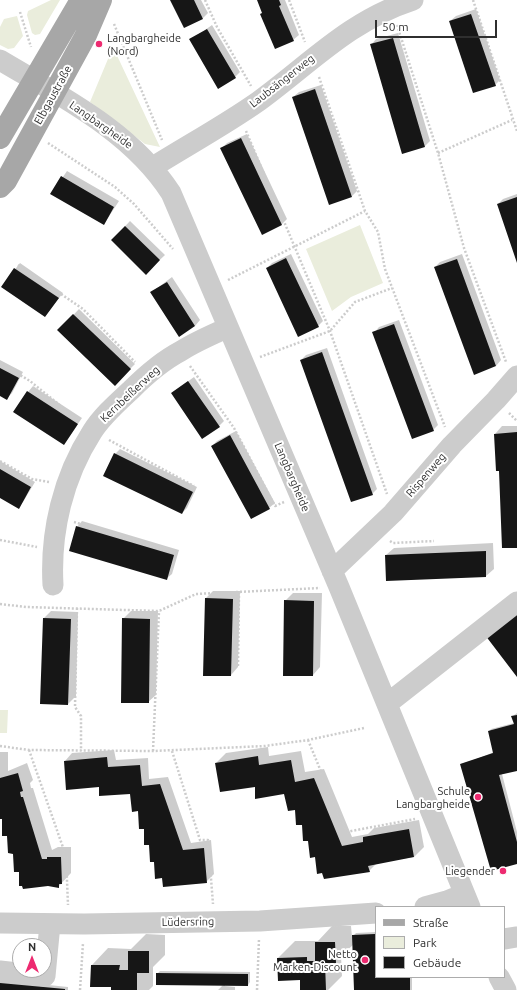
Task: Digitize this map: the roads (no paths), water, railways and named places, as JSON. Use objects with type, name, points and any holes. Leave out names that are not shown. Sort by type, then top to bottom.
[{"type":"main road","points":[[0,138],[81,0]]},
{"type":"main road","name":"Elbgaustraße","points":[[0,187],[6,181],[86,35],[102,0]]},
{"type":"street","name":"Laubsängerweg","points":[[153,167],[260,100],[311,58],[354,28],[392,7],[414,0]]},
{"type":"street","name":"Langbargheide","points":[[0,60],[54,92],[120,137],[153,167],[171,193],[227,328],[244,363],[335,579],[434,816],[467,900]]},
{"type":"street","name":"Kernbeißerweg","points":[[53,585],[52,550],[58,516],[74,464],[92,431],[109,411],[147,375],[180,351],[227,328]]},
{"type":"street","name":"Rispenweg","points":[[335,579],[375,530],[393,513],[452,445],[515,378]]},
{"type":"street","points":[[387,704],[517,602]]},
{"type":"street","points":[[429,906],[447,901],[467,900]]},
{"type":"street","name":"Lüdersring","points":[[0,928],[68,924],[260,921],[375,913]]},
{"type":"street","points":[[0,971],[45,976],[68,924]]},
{"type":"street","points":[[505,939],[517,937]]},
{"type":"street","points":[[500,978],[506,990]]},
{"type":"place","name":"Langbargheide (Nord)","points":[[99,44]]},
{"type":"place","name":"Schule Langbargheide","points":[[478,797]]},
{"type":"place","name":"Liegender","points":[[503,871]]},
{"type":"place","name":"Netto Marken-Discount","points":[[365,960]]}]
